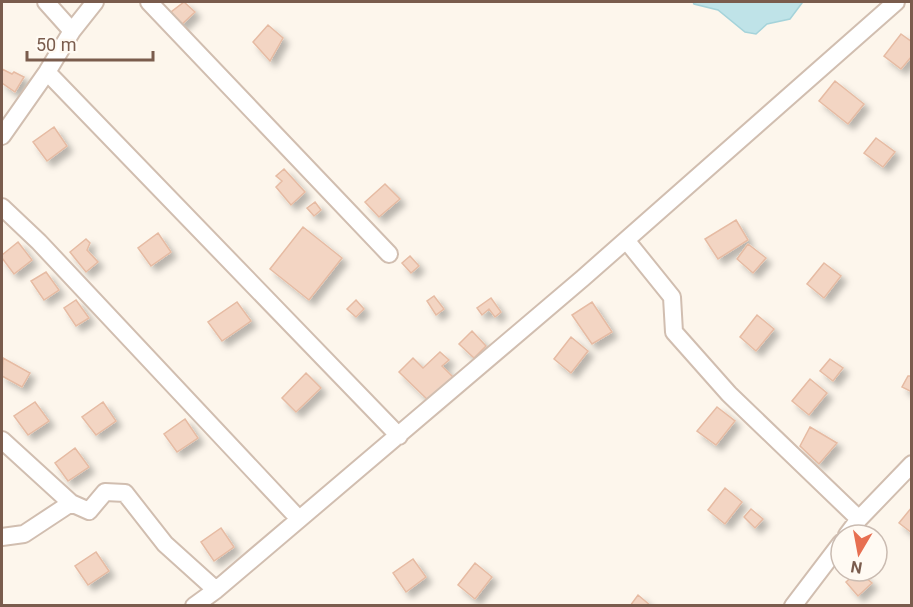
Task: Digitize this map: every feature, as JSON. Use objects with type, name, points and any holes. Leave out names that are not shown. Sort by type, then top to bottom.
[{"type":"street","points":[[46,2],[72,31]]},
{"type":"street","points":[[2,136],[47,72],[72,31],[95,2]]},
{"type":"street","points":[[149,2],[389,254]]},
{"type":"street","points":[[194,606],[399,436],[896,2]]},
{"type":"street","points":[[47,72],[399,436]]},
{"type":"street","points":[[2,207],[39,242],[299,519]]},
{"type":"street","points":[[626,240],[672,297],[674,332],[729,394],[859,519]]},
{"type":"street","points":[[2,440],[71,503],[89,511],[105,492],[124,493],[165,544],[216,590]]},
{"type":"street","points":[[856,523],[912,464]]},
{"type":"street","points":[[2,537],[24,534],[71,503]]},
{"type":"street","points":[[794,606],[829,559]]},
{"type":"water","points":[[693,2],[802,3],[790,19],[767,24],[756,34],[745,32],[718,10]]},
{"type":"building","points":[[184,2],[195,12],[180,26],[171,12]]},
{"type":"building","points":[[268,25],[283,38],[270,61],[253,42]]},
{"type":"building","points":[[901,34],[912,42],[912,56],[901,69],[884,56]]},
{"type":"building","points":[[2,69],[24,77],[15,92],[2,83]]},
{"type":"building","points":[[835,81],[864,104],[848,124],[819,101]]},
{"type":"building","points":[[54,127],[67,146],[47,161],[33,142]]},
{"type":"building","points":[[876,138],[895,152],[883,167],[864,153]]},
{"type":"building","points":[[284,169],[305,192],[291,205],[276,187],[282,181],[276,176]]},
{"type":"building","points":[[385,184],[400,199],[379,217],[365,202]]},
{"type":"building","points":[[315,202],[321,210],[314,216],[307,208]]},
{"type":"building","points":[[736,220],[748,240],[718,259],[705,239]]},
{"type":"building","points":[[303,227],[342,258],[309,300],[270,269]]},
{"type":"building","points":[[158,233],[171,252],[151,266],[138,248]]},
{"type":"building","points":[[86,239],[90,243],[87,250],[98,262],[86,272],[70,252]]},
{"type":"building","points":[[18,242],[32,260],[14,274],[2,255]]},
{"type":"building","points":[[748,244],[766,258],[753,273],[737,259]]},
{"type":"building","points":[[410,256],[419,266],[411,273],[402,263]]},
{"type":"building","points":[[824,263],[841,276],[824,298],[807,284]]},
{"type":"building","points":[[46,272],[59,290],[44,300],[31,281]]},
{"type":"building","points":[[434,296],[444,309],[436,315],[427,301]]},
{"type":"building","points":[[491,298],[501,312],[495,317],[489,309],[482,315],[477,308]]},
{"type":"building","points":[[76,300],[89,318],[76,326],[64,308]]},
{"type":"building","points":[[356,300],[364,309],[356,317],[347,309]]},
{"type":"building","points":[[237,302],[251,321],[222,341],[208,322]]},
{"type":"building","points":[[592,302],[612,332],[592,344],[572,315]]},
{"type":"building","points":[[757,315],[774,329],[756,351],[740,337]]},
{"type":"building","points":[[472,331],[486,346],[474,358],[459,344]]},
{"type":"building","points":[[571,337],[588,351],[571,373],[554,359]]},
{"type":"building","points":[[440,352],[449,360],[442,366],[455,379],[431,403],[399,372],[413,358],[423,368]]},
{"type":"building","points":[[3,358],[30,373],[22,387],[2,376]]},
{"type":"building","points":[[830,359],[843,368],[833,381],[820,371]]},
{"type":"building","points":[[306,373],[321,388],[296,412],[282,398]]},
{"type":"building","points":[[908,376],[912,376],[912,392],[902,387]]},
{"type":"building","points":[[810,379],[827,393],[809,415],[792,401]]},
{"type":"building","points":[[35,402],[49,421],[28,435],[14,416]]},
{"type":"building","points":[[103,402],[116,421],[96,435],[82,417]]},
{"type":"building","points":[[717,407],[735,421],[716,445],[697,431]]},
{"type":"building","points":[[185,419],[198,438],[177,452],[164,434]]},
{"type":"building","points":[[810,427],[837,443],[819,464],[800,446]]},
{"type":"building","points":[[75,448],[89,467],[68,481],[55,463]]},
{"type":"building","points":[[725,488],[742,502],[725,524],[708,510]]},
{"type":"building","points":[[912,507],[912,533],[899,523]]},
{"type":"building","points":[[751,509],[763,519],[755,528],[744,517]]},
{"type":"building","points":[[221,528],[234,547],[214,561],[201,542]]},
{"type":"building","points":[[96,552],[109,571],[88,585],[75,566]]},
{"type":"building","points":[[413,559],[426,577],[406,592],[393,573]]},
{"type":"building","points":[[475,563],[492,577],[475,599],[458,585]]},
{"type":"building","points":[[847,583],[872,583],[858,596]]},
{"type":"building","points":[[638,595],[651,606],[630,606]]}]
